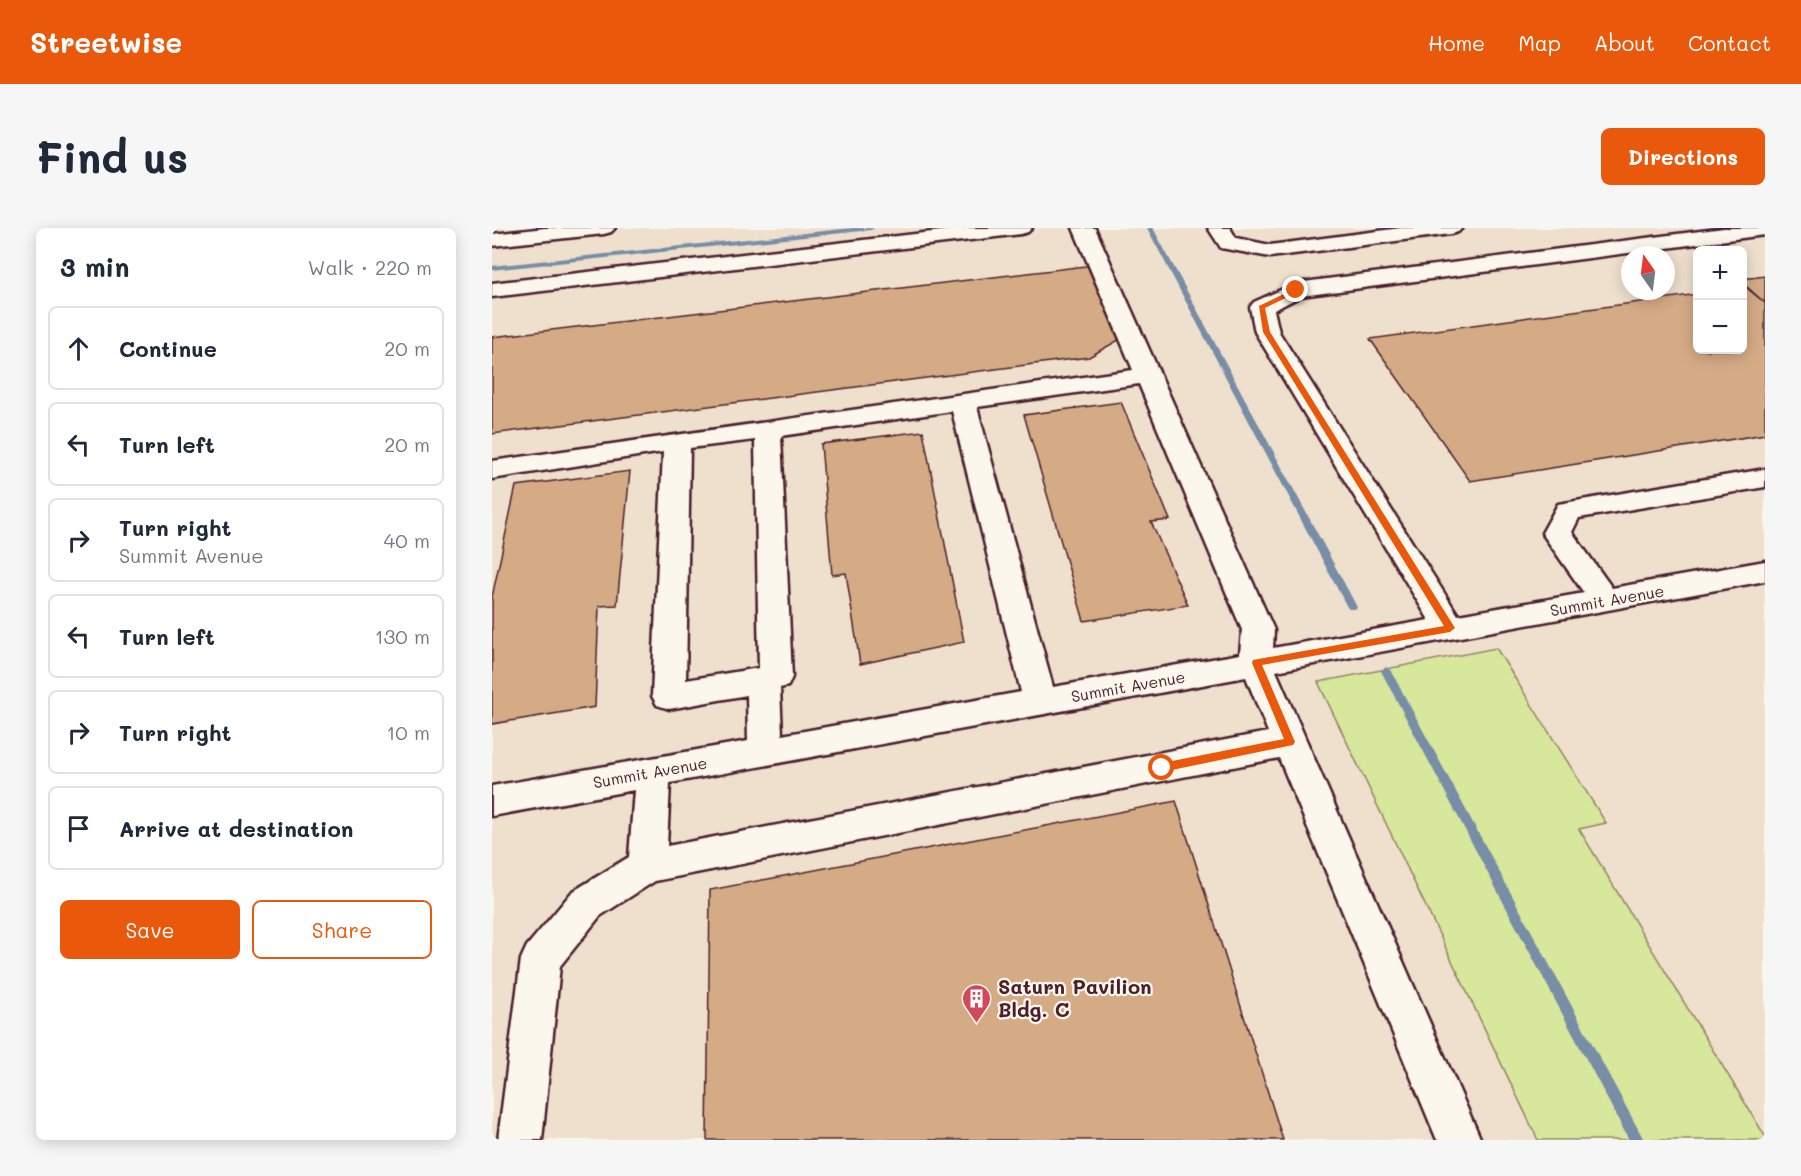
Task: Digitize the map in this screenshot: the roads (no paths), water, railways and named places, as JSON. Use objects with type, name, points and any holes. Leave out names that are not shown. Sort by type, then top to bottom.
[{"type":"street","points":[[492,240],[604,228]]},
{"type":"street","points":[[492,290],[1021,228]]},
{"type":"street","points":[[1084,228],[1258,630],[1257,663],[1459,1140]]},
{"type":"street","points":[[1220,228],[1229,243],[1270,251],[1451,228]]},
{"type":"street","points":[[1450,628],[1267,332],[1262,307],[1296,290],[1765,229]]},
{"type":"street","points":[[492,470],[1148,375]]},
{"type":"street","points":[[963,402],[1040,702]]},
{"type":"street","points":[[677,442],[669,696],[776,677],[768,430]]},
{"type":"street","points":[[1605,600],[1557,533],[1568,511],[1765,478]]},
{"type":"street","name":"Summit Avenue","points":[[492,801],[1765,571]]},
{"type":"street","points":[[763,680],[766,752]]},
{"type":"street","points":[[520,1140],[541,959],[586,904],[647,866],[1290,742]]},
{"type":"street","points":[[647,866],[654,772]]},
{"type":"waterway","points":[[492,268],[871,228]]},
{"type":"waterway","points":[[1150,228],[1352,607]]},
{"type":"waterway","points":[[1386,671],[1637,1140]]},
{"type":"place","name":"Saturn Pavilion Bldg. C","points":[[977,1024]]}]
